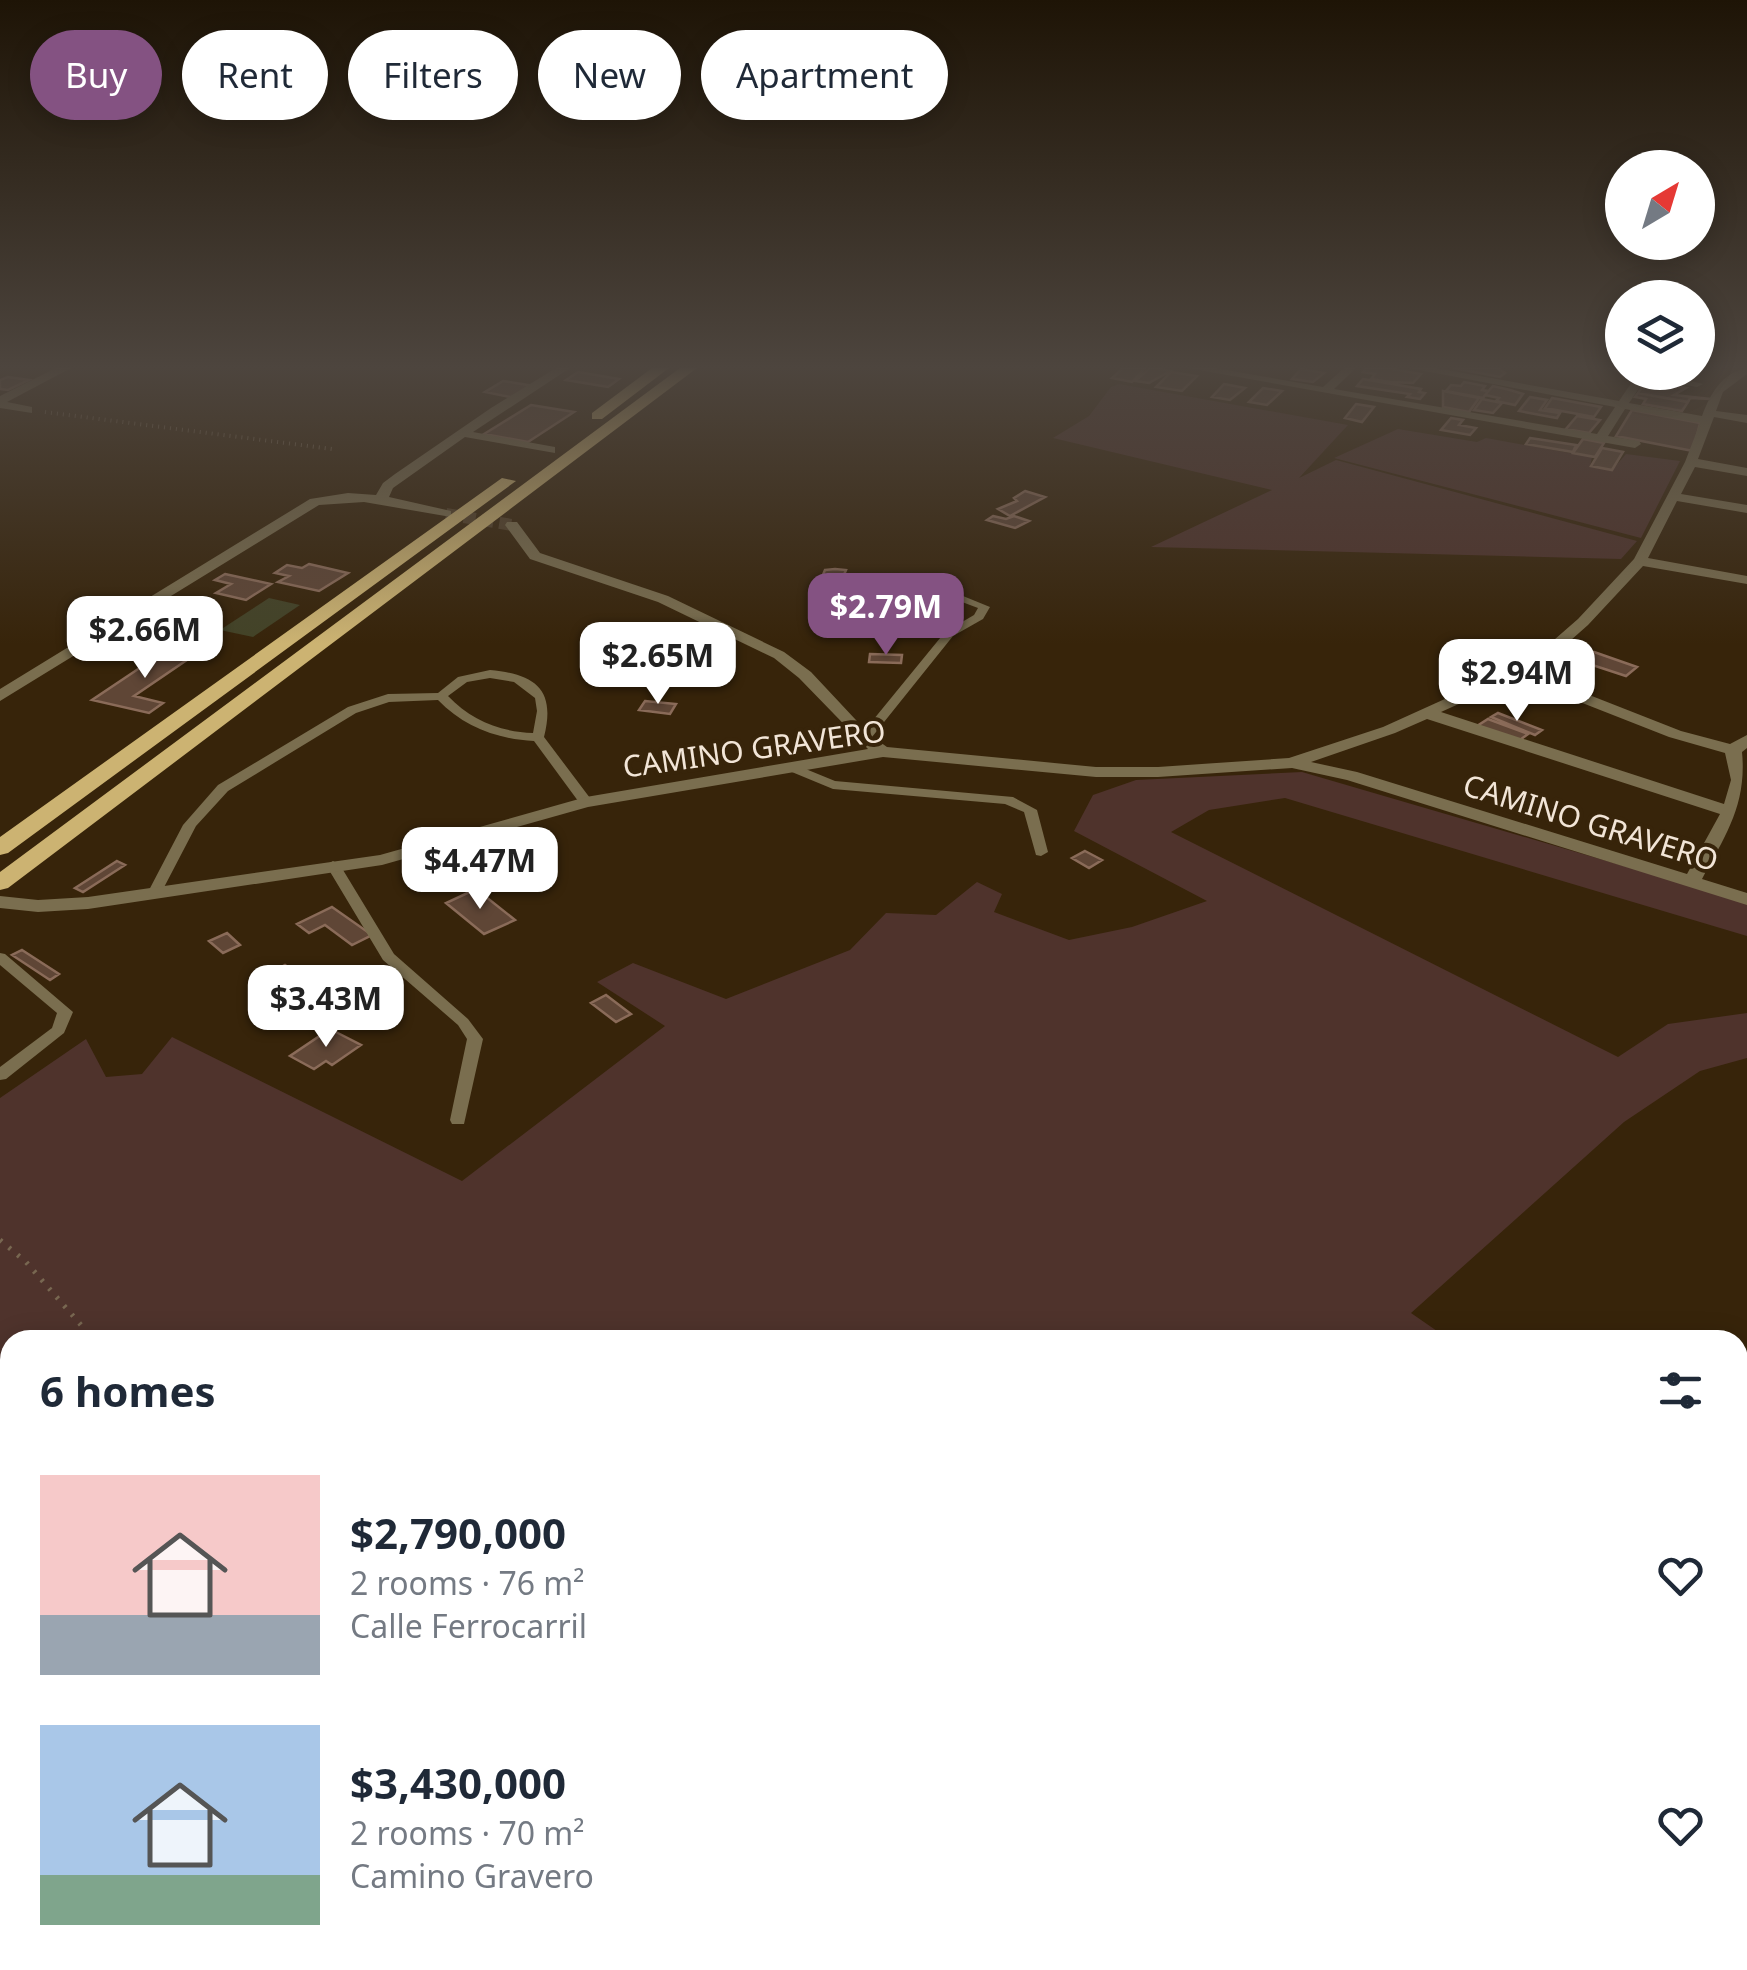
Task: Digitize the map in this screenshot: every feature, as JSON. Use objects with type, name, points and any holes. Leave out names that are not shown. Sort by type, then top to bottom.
[{"type":"main road","points":[[0,848],[537,460]]},
{"type":"main road","points":[[0,883],[567,460]]},
{"type":"main road","points":[[0,860],[78,802],[92,782]]},
{"type":"street","points":[[381,499],[388,486],[424,460]]},
{"type":"street","points":[[1292,762],[1388,730],[1536,663],[1584,622],[1640,560],[1691,462],[1747,472]]},
{"type":"street","points":[[1675,497],[1747,510]]},
{"type":"street","points":[[0,696],[316,502],[332,498],[381,499],[446,514]]},
{"type":"street","points":[[512,525],[535,556],[664,600],[779,655],[805,675],[864,739],[883,752]]},
{"type":"street","points":[[1640,560],[1747,580]]},
{"type":"street","points":[[1536,663],[1568,692],[1675,734],[1740,745],[1740,780],[1730,812],[1691,882]]},
{"type":"street","points":[[1426,713],[1730,812]]},
{"type":"street","name":"CAMINO GRAVERO","points":[[0,902],[88,902],[382,860],[586,802],[883,752],[1096,772],[1158,772],[1292,762],[1351,776],[1747,899]]},
{"type":"lane","points":[[832,597],[963,599],[984,607],[979,617],[949,634],[864,739]]},
{"type":"lane","points":[[154,892],[190,825],[223,788],[352,710],[388,698],[441,696],[462,679],[486,672],[516,680],[539,696],[543,708],[538,737],[586,802]]},
{"type":"lane","points":[[441,696],[453,710],[484,727],[514,737],[538,737]]},
{"type":"lane","points":[[791,766],[833,785],[1008,800],[1030,810],[1041,852]]},
{"type":"lane","points":[[333,865],[388,957],[476,1038],[458,1120]]},
{"type":"lane","points":[[0,957],[64,1012],[59,1030],[0,1075]]},
{"type":"path","points":[[0,1240],[24,1258],[84,1330]]},
{"type":"shaded area","points":[[1145,460],[1316,460],[1299,478],[1336,460],[1637,541],[1621,559],[1151,547],[1272,490]]},
{"type":"shaded area","points":[[1341,460],[1591,460],[1590,467],[1612,470],[1621,460],[1680,461],[1641,538]]},
{"type":"shaded area","points":[[269,598],[300,605],[253,637],[220,630]]},
{"type":"shaded area","points":[[1302,772],[1747,902],[1747,936],[1285,798],[1209,810],[1171,832],[1618,1057],[1668,1024],[1747,1013],[1747,1058],[1700,1071],[1624,1122],[1411,1313],[1436,1330],[0,1330],[0,1098],[86,1039],[106,1077],[142,1074],[172,1037],[462,1181],[665,1026],[597,982],[633,963],[726,999],[850,950],[886,913],[936,915],[977,882],[1002,894],[994,912],[1069,940],[1132,927],[1207,901],[1074,831],[1093,795],[1136,780]]},
{"type":"building","points":[[1595,460],[1618,460],[1612,470],[1591,466]]},
{"type":"building","points":[[1025,491],[1045,497],[1010,516],[998,509],[1017,501],[1014,498]]},
{"type":"building","points":[[993,516],[1029,521],[1015,528],[987,520]]},
{"type":"building","points":[[309,564],[348,573],[319,591],[278,582],[289,576],[275,573],[287,565],[302,568]]},
{"type":"building","points":[[825,570],[846,570],[840,584],[820,582]]},
{"type":"building","points":[[225,574],[271,584],[246,600],[216,593],[231,584],[215,580]]},
{"type":"building","points":[[174,645],[200,651],[134,696],[163,703],[149,713],[92,700]]},
{"type":"building","points":[[1594,652],[1637,667],[1626,676],[1583,662]]},
{"type":"building","points":[[870,654],[902,655],[901,663],[869,662]]},
{"type":"building","points":[[645,701],[676,704],[670,714],[639,710]]},
{"type":"building","points":[[1498,713],[1542,730],[1535,735],[1491,717]]},
{"type":"building","points":[[1488,719],[1528,734],[1517,742],[1477,726]]},
{"type":"building","points":[[1085,851],[1102,860],[1089,868],[1072,858]]},
{"type":"building","points":[[117,861],[125,865],[83,892],[75,888]]},
{"type":"building","points":[[476,889],[515,920],[484,934],[446,903]]},
{"type":"building","points":[[332,907],[372,935],[352,945],[325,925],[309,933],[297,924]]},
{"type":"building","points":[[227,933],[240,945],[223,953],[209,941]]},
{"type":"building","points":[[22,950],[59,974],[50,980],[12,955]]},
{"type":"building","points":[[285,965],[307,980],[282,994],[259,979]]},
{"type":"building","points":[[606,995],[631,1014],[616,1022],[591,1003]]},
{"type":"building","points":[[330,1029],[361,1045],[332,1065],[326,1061],[314,1069],[290,1056]]},
{"type":"tunnel","points":[[446,514],[512,525]]}]
